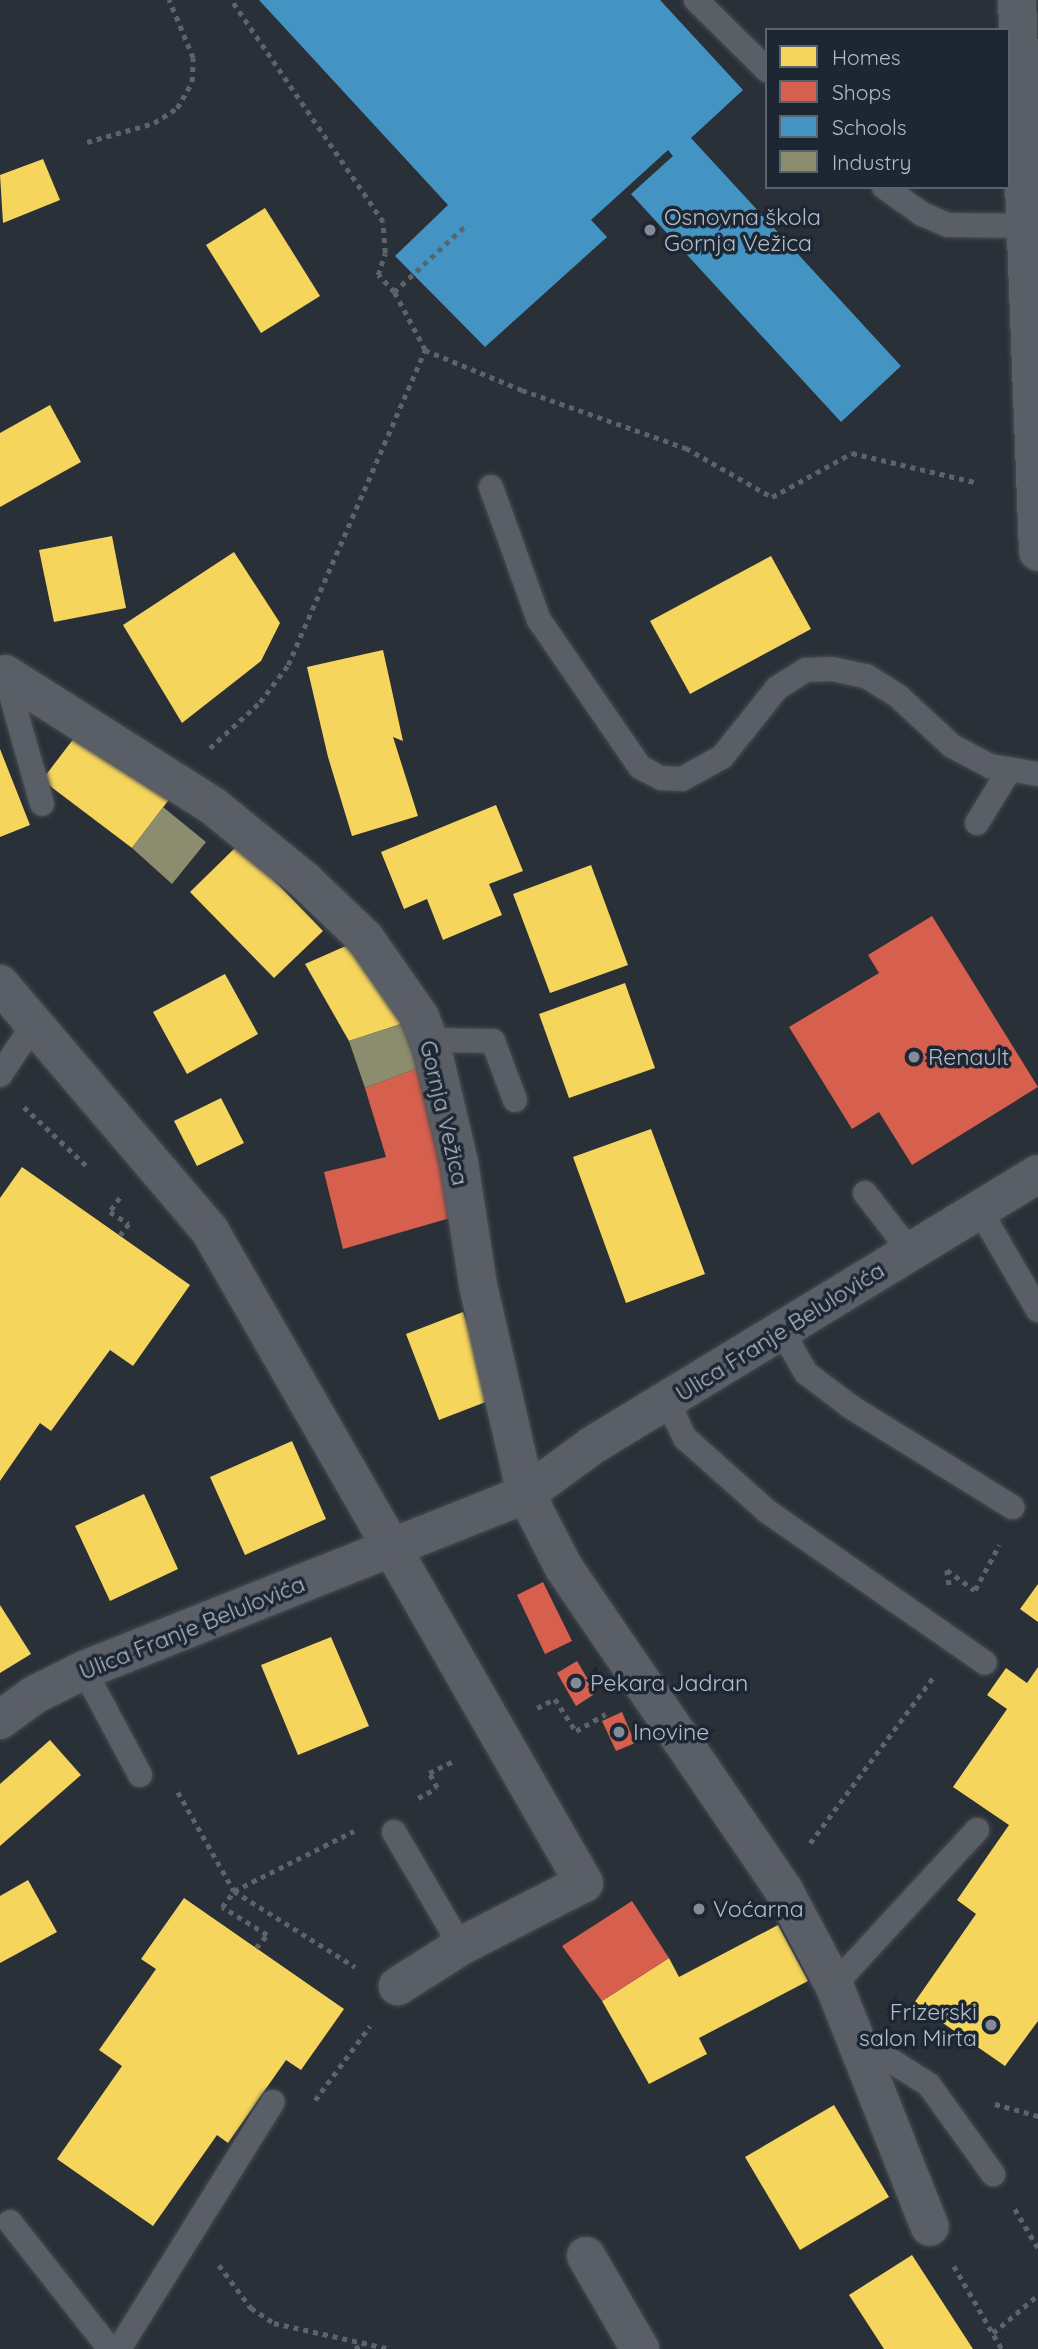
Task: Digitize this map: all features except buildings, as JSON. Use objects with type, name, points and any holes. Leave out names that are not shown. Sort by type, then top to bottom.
[{"type":"street","points":[[1017,0],[1025,226],[1034,353],[1038,552]]},
{"type":"street","name":"Gornja Vežica","points":[[2,666],[180,784],[304,880],[365,939],[420,1017],[429,1040],[459,1162],[478,1285],[526,1494]]},
{"type":"street","points":[[0,984],[211,1231],[389,1547],[584,1883],[461,1946],[396,1990]]},
{"type":"street","name":"Ulica Franje Belulovića","points":[[0,1720],[34,1695],[84,1670],[526,1494],[593,1445],[668,1402],[978,1207],[1038,1174]]},
{"type":"street","points":[[526,1494],[564,1568],[783,1889],[834,1985],[850,2035],[930,2227]]},
{"type":"street","points":[[586,2256],[640,2349]]},
{"type":"lane","points":[[696,0],[765,68]]},
{"type":"lane","points":[[887,189],[922,214],[948,225],[1025,226]]},
{"type":"lane","points":[[491,487],[539,620],[640,767],[661,778],[682,779],[722,757],[777,688],[806,670],[832,668],[866,676],[899,697],[952,746],[990,766],[1038,774]]},
{"type":"lane","points":[[2,666],[42,804]]},
{"type":"lane","points":[[976,823],[1010,769]]},
{"type":"lane","points":[[0,1075],[34,1024]]},
{"type":"lane","points":[[429,1040],[493,1041],[515,1100]]},
{"type":"lane","points":[[865,1193],[909,1250]]},
{"type":"lane","points":[[978,1207],[1038,1310]]},
{"type":"lane","points":[[782,1331],[806,1373],[851,1407],[1012,1507]]},
{"type":"lane","points":[[668,1402],[685,1438],[768,1512],[985,1663]]},
{"type":"lane","points":[[84,1670],[140,1775]]},
{"type":"lane","points":[[834,1985],[977,1830]]},
{"type":"lane","points":[[394,1832],[461,1946]]},
{"type":"lane","points":[[850,2035],[929,2085],[992,2174]]},
{"type":"lane","points":[[119,2349],[273,2102]]},
{"type":"lane","points":[[10,2222],[110,2349]]},
{"type":"path","points":[[87,142],[154,123],[177,108],[192,82],[193,58],[170,0]]},
{"type":"path","points":[[231,0],[383,222],[385,253],[378,275],[394,292],[425,350],[522,390],[686,448],[772,496],[852,453],[975,482]]},
{"type":"path","points":[[394,292],[466,225]]},
{"type":"path","points":[[180,784],[225,731],[260,702],[288,664],[372,463],[425,350]]},
{"type":"path","points":[[20,1102],[100,1179]]},
{"type":"path","points":[[110,1189],[120,1198]]},
{"type":"path","points":[[110,1212],[129,1224],[120,1236]]},
{"type":"path","points":[[947,1570],[975,1590],[993,1564]]},
{"type":"path","points":[[807,1846],[959,1643]]},
{"type":"path","points":[[532,1711],[555,1699],[576,1731],[588,1722]]},
{"type":"path","points":[[408,1804],[437,1788],[429,1773],[463,1756]]},
{"type":"path","points":[[140,1775],[176,1787],[234,1891],[396,1990],[326,2089]]},
{"type":"path","points":[[256,1948],[267,1935],[222,1907],[234,1891],[358,1829]]},
{"type":"path","points":[[1021,2218],[1038,2248]]},
{"type":"path","points":[[930,2227],[1002,2349]]},
{"type":"path","points":[[214,2258],[251,2308],[274,2323],[390,2349]]},
{"type":"path","points":[[993,2333],[1038,2295]]},
{"type":"path","points":[[355,2349],[367,2342]]},
{"type":"place","name":"Osnovna škola Gornja Vežica","points":[[650,230]]},
{"type":"place","name":"Renault","points":[[914,1057]]},
{"type":"place","name":"Pekara Jadran","points":[[576,1683]]},
{"type":"place","name":"Inovine","points":[[619,1732]]},
{"type":"place","name":"Voćarna","points":[[699,1909]]},
{"type":"place","name":"Frizerski salon Mirta","points":[[991,2025]]}]
